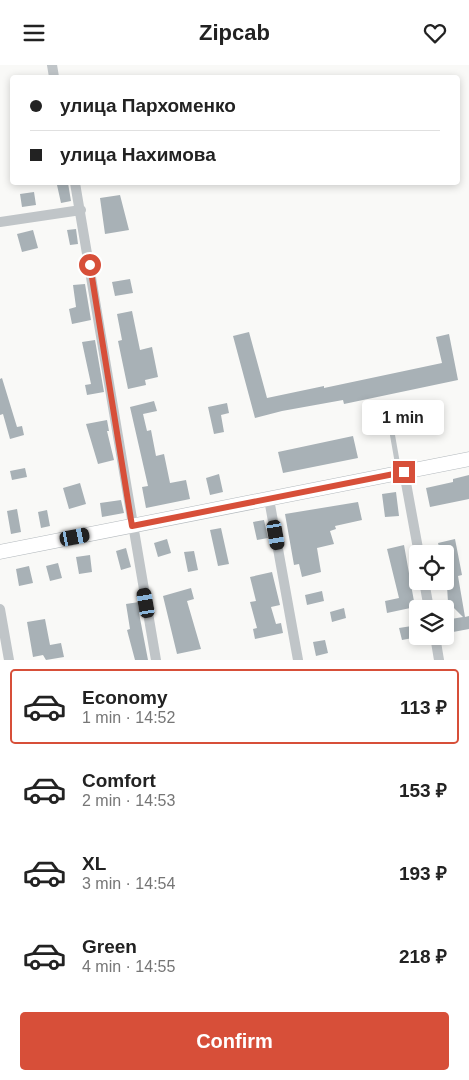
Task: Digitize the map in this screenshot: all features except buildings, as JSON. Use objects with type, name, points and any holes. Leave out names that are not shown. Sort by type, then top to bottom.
[{"type":"street","points":[[76,185],[132,526],[156,660]]},
{"type":"street","points":[[0,222],[81,210]]},
{"type":"street","points":[[0,552],[469,459]]},
{"type":"street","points":[[401,472],[417,545]]},
{"type":"street","points":[[269,499],[298,660]]},
{"type":"street","points":[[0,609],[9,660]]},
{"type":"street","points":[[436,645],[439,660]]},
{"type":"lane","points":[[386,404],[401,472]]},
{"type":"route","points":[[90,265],[132,526],[404,472]]}]
